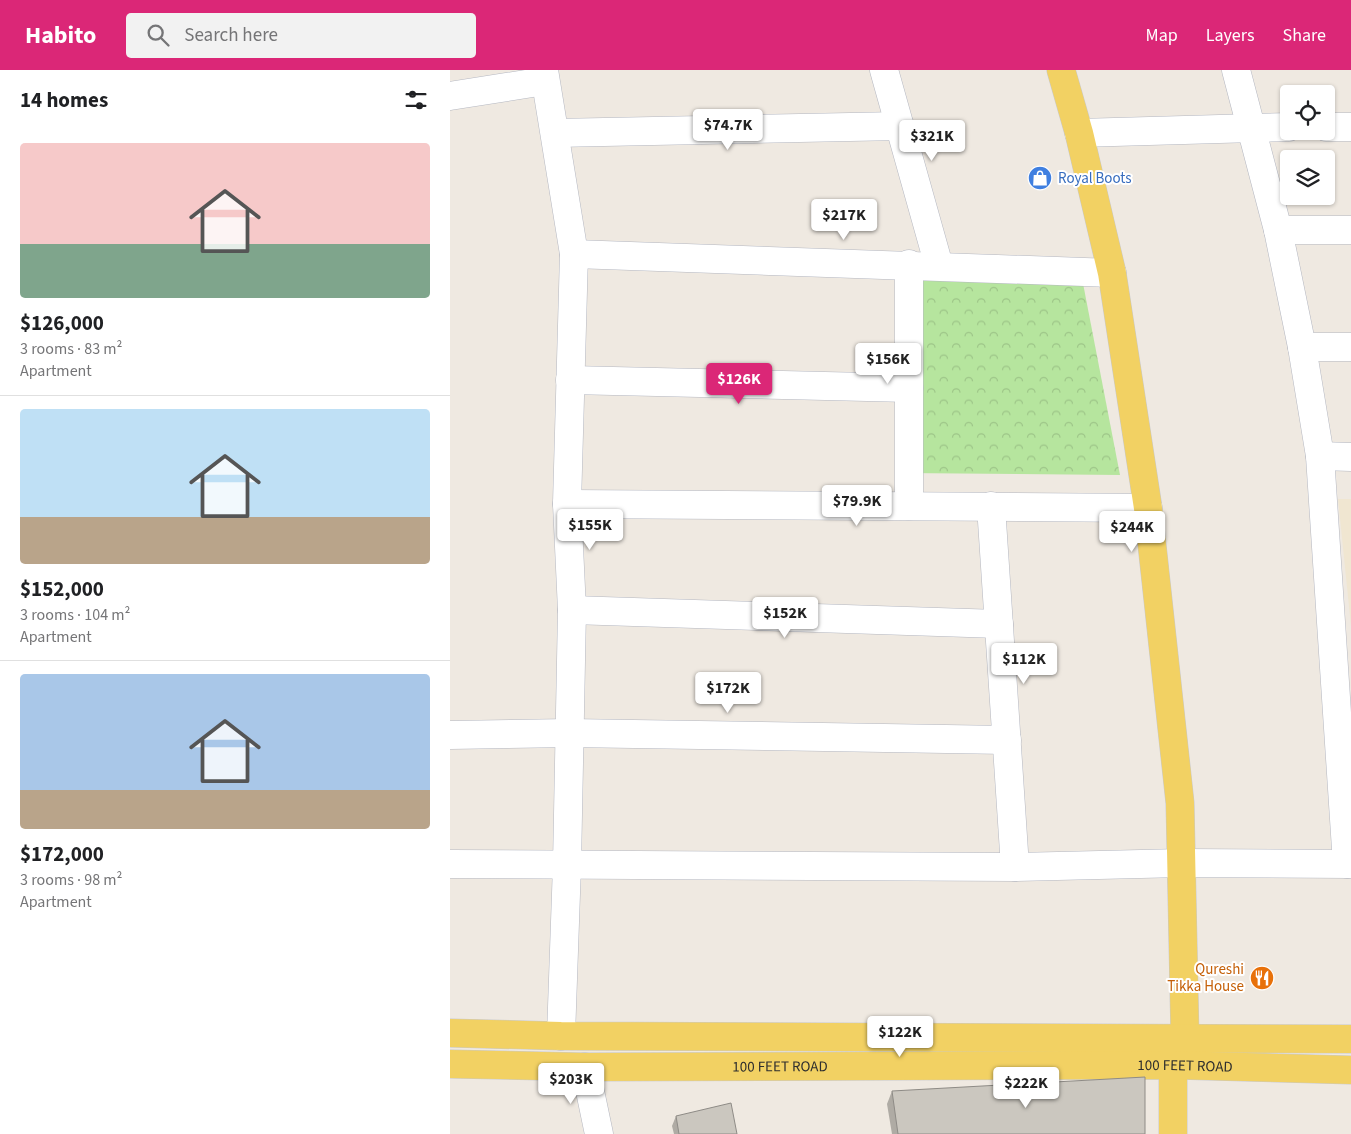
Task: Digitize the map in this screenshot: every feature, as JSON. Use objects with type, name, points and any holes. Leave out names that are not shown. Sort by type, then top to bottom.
[{"type":"main road","points":[[1061,70],[1079,133],[1112,272],[1148,508],[1180,803],[1185,1038],[1173,1065],[1173,1134]]},
{"type":"main road","name":"100 FEET ROAD","points":[[450,1034],[1351,1039]]},
{"type":"main road","name":"100 FEET ROAD","points":[[450,1064],[585,1067],[1173,1065],[1351,1070]]},
{"type":"street","points":[[884,70],[939,266]]},
{"type":"street","points":[[450,864],[1015,867],[1182,863],[1349,864],[1320,456],[1302,347],[1278,230],[1236,70]]},
{"type":"street","points":[[450,96],[545,75],[574,254],[567,504],[572,610],[567,865],[561,1036]]},
{"type":"street","points":[[555,133],[900,126]]},
{"type":"street","points":[[1079,133],[1280,127]]},
{"type":"street","points":[[1335,127],[1351,127]]},
{"type":"street","points":[[1278,230],[1351,230]]},
{"type":"street","points":[[574,254],[1112,272]]},
{"type":"street","points":[[909,264],[910,506]]},
{"type":"street","points":[[1302,347],[1351,347]]},
{"type":"street","points":[[570,380],[909,388]]},
{"type":"street","points":[[1320,456],[1351,456]]},
{"type":"street","points":[[567,504],[1148,508]]},
{"type":"street","points":[[991,506],[1015,867]]},
{"type":"street","points":[[572,610],[999,624]]},
{"type":"street","points":[[450,735],[569,733],[1007,740]]},
{"type":"street","points":[[585,1067],[599,1134]]},
{"type":"shaded area","points":[[1338,499],[1351,499],[1351,626]]},
{"type":"green space","points":[[909,264],[1081,273],[1120,475],[901,473]]},
{"type":"building","points":[[1145,1077],[1145,1134],[898,1134],[892,1091]]},
{"type":"building","points":[[731,1103],[737,1134],[679,1134],[676,1116]]},
{"type":"place","name":"Royal Boots","points":[[1040,178]]},
{"type":"place","name":"Qureshi Tikka House","points":[[1262,978]]}]
